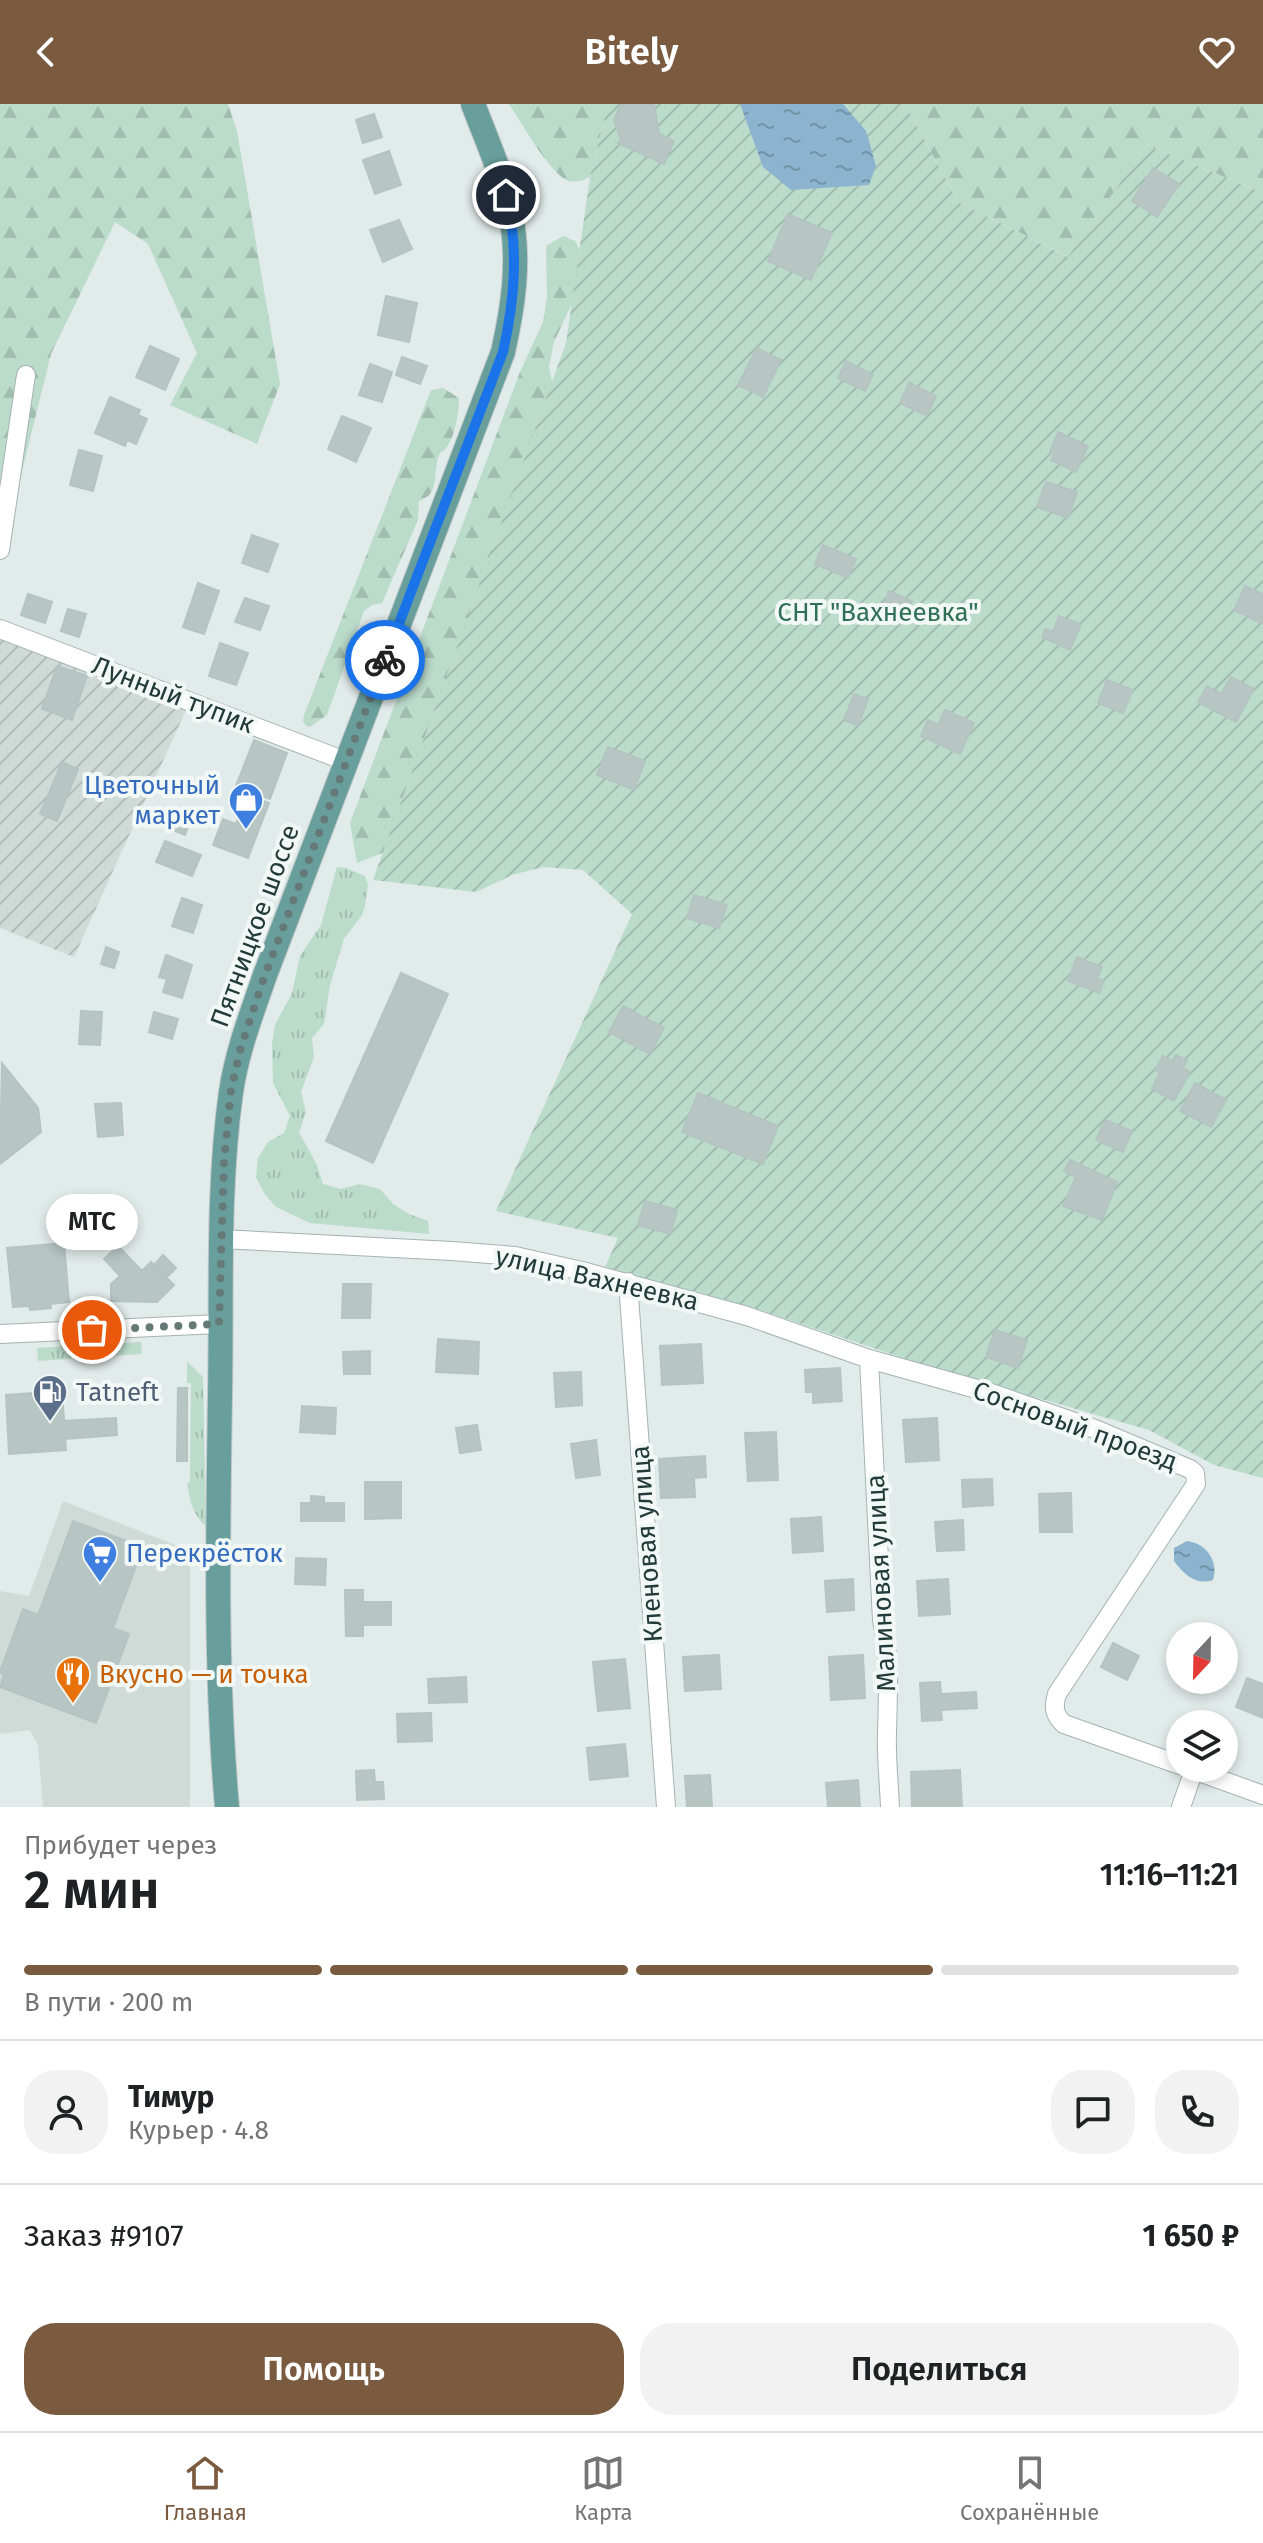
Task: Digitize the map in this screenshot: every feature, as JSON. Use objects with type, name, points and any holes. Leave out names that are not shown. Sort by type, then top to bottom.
[{"type":"main road","name":"Пятницкое шоссе","points":[[227,1807],[222,1755],[218,1589],[219,1324],[224,1161],[231,1090],[241,1047],[265,975],[503,352],[513,307],[515,261],[511,217],[473,104]]},
{"type":"street","points":[[0,550],[26,375]]},
{"type":"street","name":"Лунный тупик","points":[[0,629],[345,761]]},
{"type":"street","name":"улица Вахнеевка","points":[[221,1239],[515,1256],[628,1282],[747,1316],[869,1359]]},
{"type":"street","name":"Кленовая улица","points":[[628,1282],[666,1807]]},
{"type":"street","points":[[0,1334],[219,1324]]},
{"type":"street","name":"Сосновый проезд","points":[[869,1359],[991,1393],[1095,1429],[1195,1473],[1196,1484],[1057,1694],[1054,1711],[1064,1724],[1166,1760]]},
{"type":"street","name":"Малиновая улица","points":[[869,1359],[888,1697],[890,1807]]},
{"type":"street","points":[[1181,1807],[1185,1782]]},
{"type":"street","points":[[1226,1782],[1263,1795]]},
{"type":"shaded area","points":[[0,638],[187,708],[74,957],[0,928]]},
{"type":"shaded area","points":[[63,1501],[183,1548],[190,1568],[190,1807],[43,1807],[38,1745],[30,1730],[0,1734],[0,1591],[29,1596]]},
{"type":"green space","points":[[0,104],[228,104],[237,131],[280,384],[257,444],[170,405],[197,353],[148,244],[115,222],[51,354],[0,560]]},
{"type":"green space","points":[[509,104],[608,104],[590,177],[572,182],[559,175]]},
{"type":"green space","name":"СНТ \"Вахнеевка\"","points":[[608,104],[905,104],[958,202],[1068,257],[1147,145],[1263,193],[1263,1478],[1214,1465],[1149,1430],[933,1368],[751,1307],[605,1267],[618,1238],[496,1211],[632,914],[583,870],[543,867],[512,875],[476,892],[373,880],[566,343],[590,177]]},
{"type":"green space","points":[[905,104],[1263,104],[1263,193],[1147,145],[1069,257],[958,202]]},
{"type":"green space","points":[[563,236],[575,241],[579,248],[580,273],[575,297],[554,342],[549,366],[554,392],[385,852],[357,863],[350,823],[520,372],[543,322],[547,297],[546,246]]},
{"type":"green space","points":[[443,388],[459,398],[458,410],[452,438],[438,458],[433,489],[419,501],[418,520],[382,603],[364,611],[327,715],[310,727],[306,726],[304,715],[431,390]]},
{"type":"green space","points":[[337,867],[365,876],[368,885],[365,906],[344,939],[330,985],[324,1024],[312,1038],[314,1057],[301,1092],[306,1112],[299,1132],[317,1165],[323,1184],[341,1189],[360,1184],[380,1189],[393,1204],[428,1221],[429,1234],[310,1223],[276,1207],[256,1177],[258,1158],[268,1142],[284,1133],[290,1116],[273,1083],[275,1025],[292,993],[300,956],[321,925]]},
{"type":"green space","points":[[141,1342],[142,1354],[38,1361],[37,1348]]},
{"type":"green space","points":[[187,1361],[203,1377],[206,1526],[195,1512],[187,1483],[190,1482],[191,1383],[187,1383]]},
{"type":"water","points":[[740,104],[843,104],[866,131],[876,166],[869,185],[791,190],[763,167]]},
{"type":"water","points":[[1187,1541],[1200,1545],[1209,1554],[1214,1566],[1213,1580],[1195,1580],[1174,1561],[1174,1548]]},
{"type":"building","points":[[621,104],[654,104],[659,134],[674,141],[664,164],[618,143],[621,139],[614,120]]},
{"type":"building","points":[[374,114],[382,137],[363,143],[356,120]]},
{"type":"building","points":[[389,151],[401,185],[375,194],[363,160]]},
{"type":"building","points":[[1153,168],[1179,184],[1157,217],[1132,201]]},
{"type":"building","points":[[788,214],[832,233],[811,280],[768,261]]},
{"type":"building","points":[[399,220],[412,249],[383,262],[370,230]]},
{"type":"building","points":[[386,296],[417,303],[409,342],[378,335]]},
{"type":"building","points":[[150,346],[179,359],[165,390],[136,377]]},
{"type":"building","points":[[757,348],[781,360],[763,397],[738,385]]},
{"type":"building","points":[[402,357],[427,366],[420,384],[396,375]]},
{"type":"building","points":[[846,361],[873,375],[865,391],[838,378]]},
{"type":"building","points":[[370,364],[392,372],[382,402],[359,395]]},
{"type":"building","points":[[909,383],[936,396],[927,416],[900,403]]},
{"type":"building","points":[[110,397],[140,410],[138,415],[147,419],[136,444],[127,440],[125,446],[95,433]]},
{"type":"building","points":[[342,416],[371,428],[356,462],[328,449]]},
{"type":"building","points":[[1058,432],[1088,446],[1076,472],[1051,460],[1054,454],[1050,452]]},
{"type":"building","points":[[79,450],[102,456],[93,491],[70,485]]},
{"type":"building","points":[[1046,482],[1077,492],[1068,518],[1037,507]]},
{"type":"building","points":[[252,535],[278,544],[268,572],[242,563]]},
{"type":"building","points":[[823,545],[856,559],[848,578],[815,564]]},
{"type":"building","points":[[198,583],[219,591],[204,634],[183,627]]},
{"type":"building","points":[[1245,586],[1263,594],[1263,624],[1234,610]]},
{"type":"building","points":[[889,591],[912,601],[903,624],[880,614]]},
{"type":"building","points":[[28,594],[52,602],[45,623],[21,615]]},
{"type":"building","points":[[245,598],[269,606],[260,630],[235,622]]},
{"type":"building","points":[[68,609],[86,614],[79,637],[61,631]]},
{"type":"building","points":[[1059,616],[1081,624],[1070,650],[1042,637],[1045,629],[1053,632]]},
{"type":"building","points":[[220,643],[248,653],[236,685],[209,676]]},
{"type":"building","points":[[57,666],[87,676],[72,720],[42,709]]},
{"type":"building","points":[[1231,677],[1254,689],[1236,722],[1198,702],[1207,686],[1221,694]]},
{"type":"building","points":[[1107,680],[1133,690],[1123,713],[1098,703]]},
{"type":"building","points":[[854,694],[868,699],[858,726],[844,720]]},
{"type":"building","points":[[945,710],[974,723],[960,754],[921,736],[928,720],[938,725]]},
{"type":"building","points":[[254,740],[287,753],[270,799],[236,786]]},
{"type":"building","points":[[608,747],[645,761],[634,790],[597,775]]},
{"type":"building","points":[[62,762],[78,769],[57,821],[40,814]]},
{"type":"building","points":[[248,795],[269,803],[248,858],[213,845],[223,819],[236,824]]},
{"type":"building","points":[[157,808],[190,821],[185,835],[152,822]]},
{"type":"building","points":[[165,841],[201,855],[192,876],[156,862]]},
{"type":"building","points":[[694,895],[727,905],[719,928],[687,918]]},
{"type":"building","points":[[182,898],[202,905],[193,933],[172,926]]},
{"type":"building","points":[[106,947],[119,952],[114,968],[101,964]]},
{"type":"building","points":[[166,955],[192,965],[182,998],[163,992],[167,979],[159,977]]},
{"type":"building","points":[[1077,957],[1102,967],[1097,978],[1104,981],[1099,993],[1068,981]]},
{"type":"building","points":[[401,973],[448,994],[373,1163],[326,1141]]},
{"type":"building","points":[[623,1006],[664,1028],[650,1054],[609,1032]]},
{"type":"building","points":[[81,1011],[102,1012],[100,1045],[79,1044]]},
{"type":"building","points":[[154,1012],[178,1019],[172,1039],[149,1032]]},
{"type":"building","points":[[1176,1055],[1187,1061],[1183,1068],[1190,1072],[1174,1101],[1152,1089],[1160,1073],[1155,1070],[1163,1056],[1172,1061]]},
{"type":"building","points":[[2,1063],[38,1108],[41,1132],[0,1164]]},
{"type":"building","points":[[1195,1083],[1226,1100],[1211,1127],[1180,1111]]},
{"type":"building","points":[[698,1093],[778,1126],[763,1164],[682,1132]]},
{"type":"building","points":[[121,1103],[123,1135],[98,1137],[95,1104]]},
{"type":"building","points":[[1105,1120],[1132,1131],[1123,1152],[1096,1140]]},
{"type":"building","points":[[1070,1160],[1117,1182],[1102,1220],[1063,1206],[1076,1177],[1064,1171]]},
{"type":"building","points":[[645,1201],[677,1210],[671,1234],[638,1225]]},
{"type":"building","points":[[64,1243],[69,1302],[30,1310],[29,1306],[13,1307],[7,1248]]},
{"type":"building","points":[[118,1246],[142,1271],[151,1262],[174,1285],[157,1302],[111,1301],[111,1284],[120,1276],[104,1259]]},
{"type":"building","points":[[163,1255],[176,1268],[168,1276],[155,1264]]},
{"type":"building","points":[[343,1284],[371,1284],[370,1318],[342,1318]]},
{"type":"building","points":[[995,1330],[1027,1340],[1018,1368],[986,1357]]},
{"type":"building","points":[[438,1339],[479,1342],[478,1374],[436,1372]]},
{"type":"building","points":[[701,1344],[703,1383],[662,1385],[660,1346]]},
{"type":"building","points":[[370,1351],[370,1374],[344,1374],[343,1352]]},
{"type":"building","points":[[840,1368],[842,1401],[813,1403],[813,1392],[806,1392],[805,1370]]},
{"type":"building","points":[[581,1372],[582,1405],[556,1407],[554,1373]]},
{"type":"building","points":[[178,1388],[187,1388],[187,1461],[177,1461]]},
{"type":"building","points":[[62,1391],[66,1450],[9,1454],[6,1395]]},
{"type":"building","points":[[302,1406],[336,1408],[335,1434],[300,1432]]},
{"type":"building","points":[[116,1418],[117,1435],[65,1439],[64,1421]]},
{"type":"building","points":[[937,1418],[939,1460],[906,1462],[903,1420]]},
{"type":"building","points":[[477,1425],[481,1450],[460,1453],[456,1428]]},
{"type":"building","points":[[776,1432],[778,1480],[748,1481],[745,1433]]},
{"type":"building","points":[[596,1440],[600,1475],[576,1478],[571,1444]]},
{"type":"building","points":[[705,1456],[706,1477],[694,1478],[695,1497],[661,1498],[659,1459]]},
{"type":"building","points":[[992,1479],[993,1505],[963,1507],[962,1480]]},
{"type":"building","points":[[365,1482],[401,1482],[401,1518],[365,1519]]},
{"type":"building","points":[[1071,1493],[1072,1532],[1040,1532],[1039,1494]]},
{"type":"building","points":[[311,1496],[324,1497],[324,1503],[344,1503],[344,1521],[301,1521],[301,1503],[311,1503]]},
{"type":"building","points":[[821,1517],[823,1551],[793,1553],[791,1519]]},
{"type":"building","points":[[963,1520],[964,1550],[937,1551],[935,1522]]},
{"type":"building","points":[[73,1521],[143,1547],[113,1628],[129,1634],[96,1723],[0,1687],[4,1675],[0,1672],[23,1609],[38,1615]]},
{"type":"building","points":[[296,1558],[326,1559],[325,1585],[295,1584]]},
{"type":"building","points":[[853,1579],[854,1610],[827,1612],[825,1581]]},
{"type":"building","points":[[948,1579],[950,1614],[919,1616],[917,1581]]},
{"type":"building","points":[[345,1590],[363,1590],[363,1602],[391,1602],[391,1625],[363,1625],[363,1636],[346,1636]]},
{"type":"building","points":[[1113,1643],[1139,1656],[1127,1680],[1101,1667]]},
{"type":"building","points":[[719,1655],[721,1689],[685,1691],[683,1657]]},
{"type":"building","points":[[863,1655],[865,1698],[831,1700],[829,1657]]},
{"type":"building","points":[[625,1659],[630,1708],[598,1711],[593,1662]]},
{"type":"building","points":[[466,1677],[467,1702],[429,1703],[428,1679]]},
{"type":"building","points":[[1247,1678],[1263,1684],[1263,1718],[1236,1707]]},
{"type":"building","points":[[940,1682],[941,1694],[976,1692],[977,1708],[941,1710],[942,1720],[922,1721],[920,1683]]},
{"type":"building","points":[[431,1713],[432,1741],[398,1742],[397,1714]]},
{"type":"building","points":[[625,1744],[628,1776],[590,1780],[587,1748]]},
{"type":"building","points":[[374,1770],[375,1782],[383,1782],[384,1799],[357,1800],[356,1771]]},
{"type":"building","points":[[960,1770],[962,1807],[912,1807],[911,1772]]},
{"type":"building","points":[[710,1775],[712,1807],[687,1807],[685,1776]]},
{"type":"building","points":[[858,1780],[860,1807],[828,1807],[826,1783]]},
{"type":"way so far","points":[[92,1330],[219,1324],[224,1161],[231,1090],[241,1047],[265,975],[385,660]]},
{"type":"place","name":"Цветочный маркет","points":[[246,831]]},
{"type":"place","name":"МТС","points":[[92,1330]]},
{"type":"place","name":"Tatneft","points":[[50,1423]]},
{"type":"place","name":"Перекрёсток","points":[[100,1584]]},
{"type":"place","name":"Вкусно — и точка","points":[[73,1705]]},
{"type":"route","points":[[385,660],[503,352],[513,307],[515,261],[514,235],[506,195]]}]
